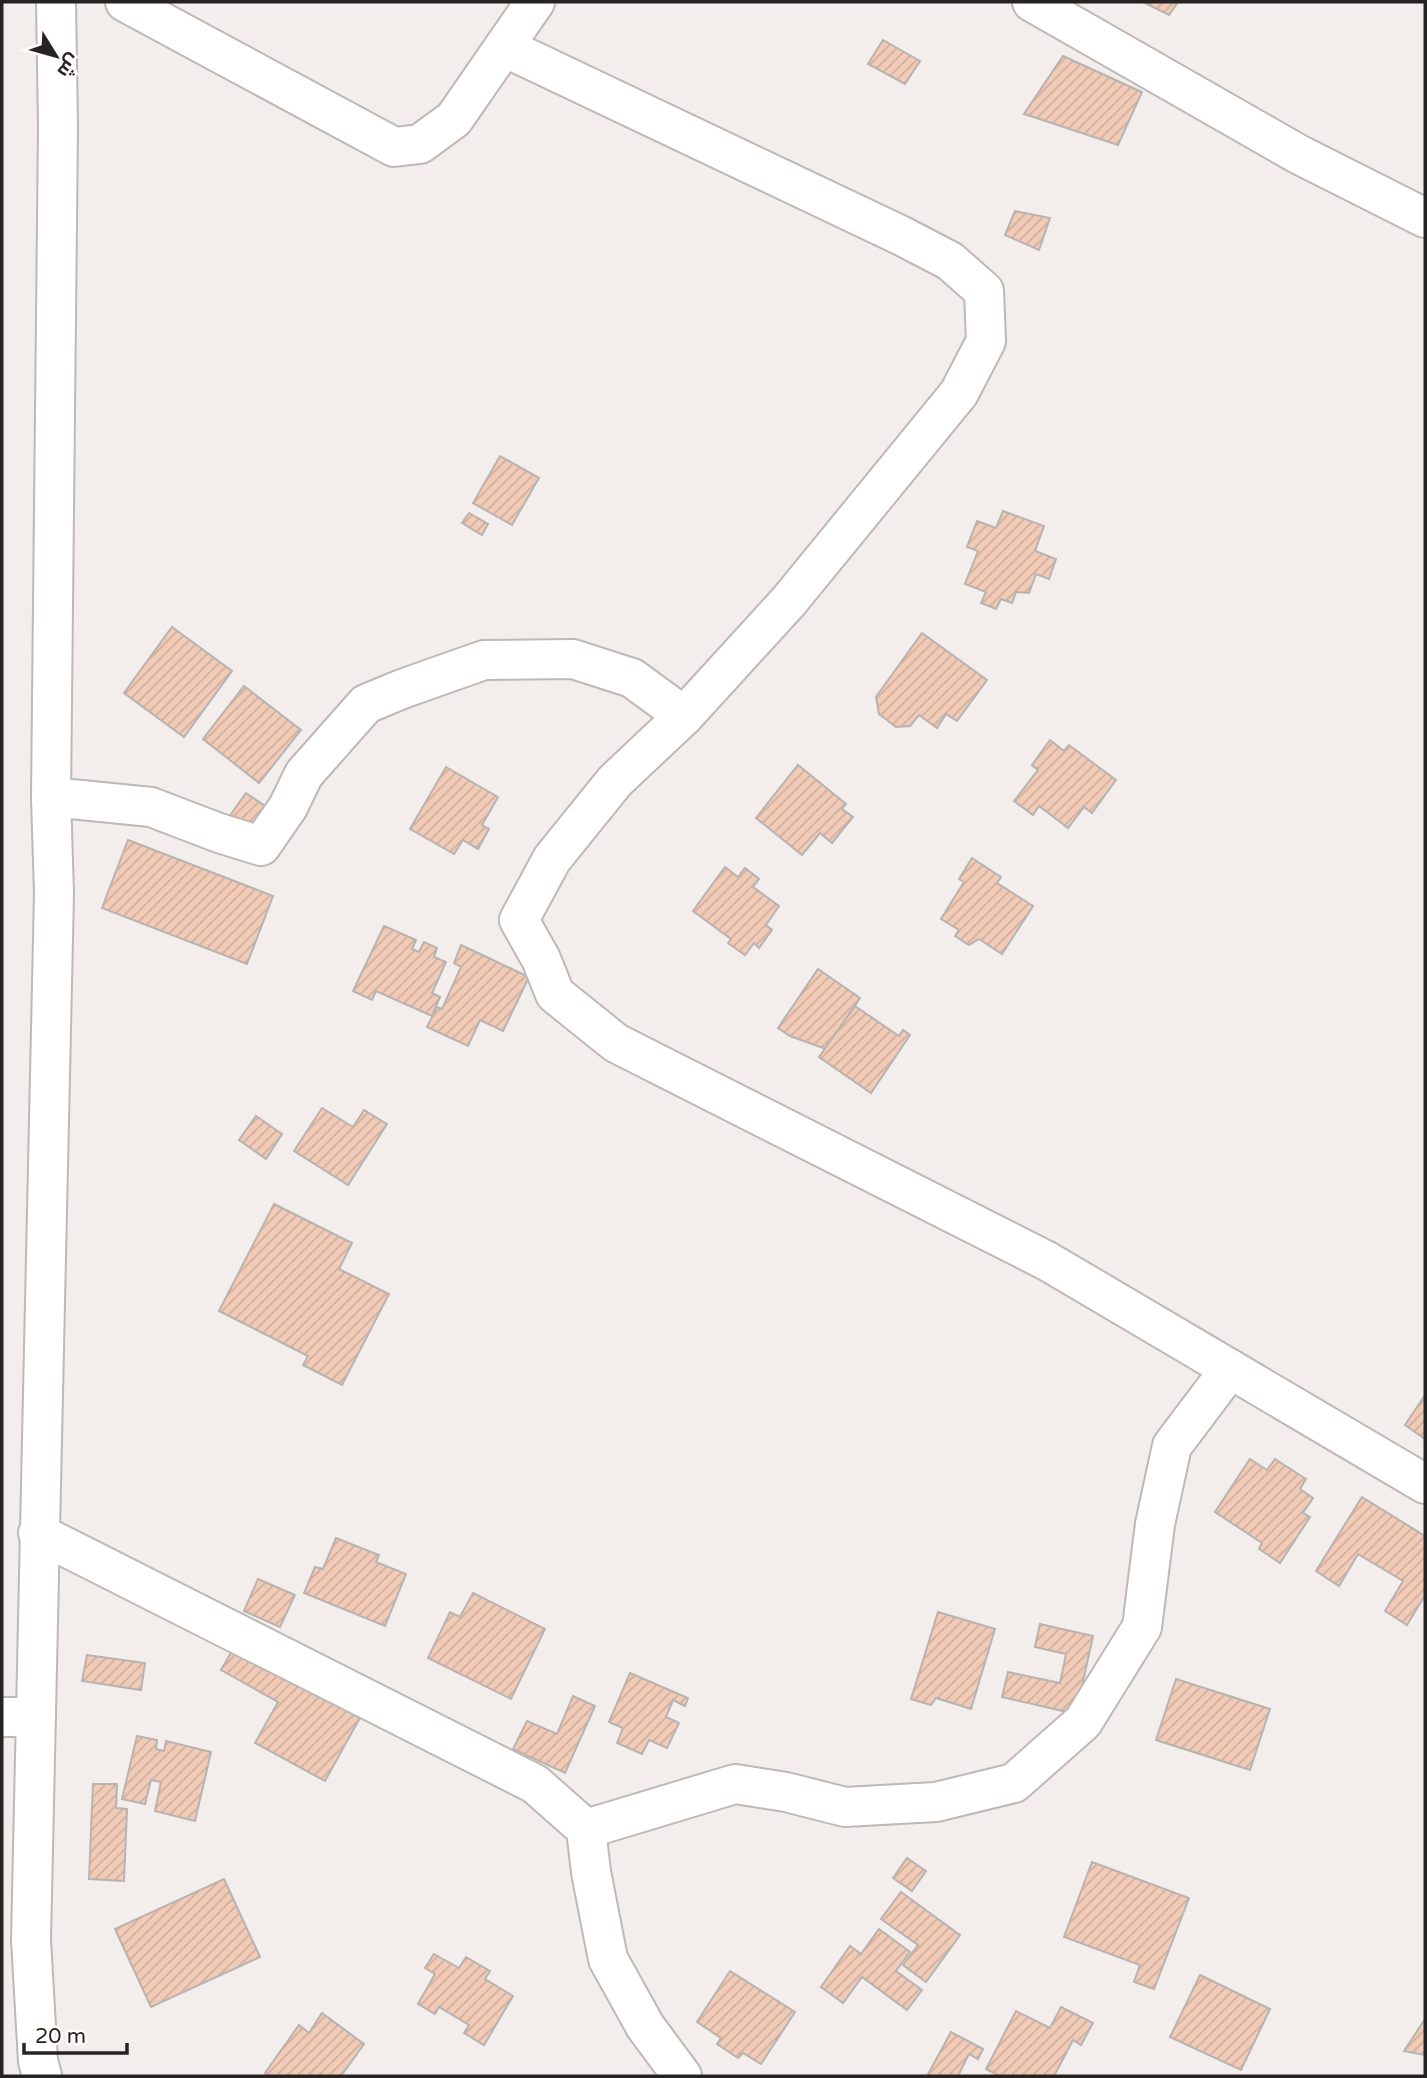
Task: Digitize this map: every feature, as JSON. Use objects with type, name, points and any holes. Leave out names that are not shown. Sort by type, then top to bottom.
[{"type":"street","points":[[42,2076],[37,2061],[19,1717],[38,1533],[44,1401],[54,893],[51,796],[57,2]]},
{"type":"street","points":[[125,2],[394,147],[420,144],[454,119],[535,2]]},
{"type":"street","points":[[1032,2],[1298,153],[1425,218]]},
{"type":"street","points":[[504,47],[902,236],[950,261],[984,291],[986,341],[959,393],[789,601],[684,716],[615,780],[552,859],[519,920],[541,959],[555,994],[616,1043],[1047,1261],[1425,1484]]},
{"type":"street","points":[[51,796],[151,807],[261,846],[288,807],[304,774],[366,704],[484,660],[573,659],[632,678],[684,716]]},
{"type":"street","points":[[586,1829],[735,1784],[786,1792],[845,1807],[936,1802],[1014,1783],[1083,1722],[1142,1627],[1155,1524],[1172,1446],[1230,1369]]},
{"type":"street","points":[[38,1533],[535,1784],[586,1829],[591,1872],[608,1959],[645,2026],[682,2076]]},
{"type":"building","points":[[1143,2],[1178,2],[1169,15]]},
{"type":"building","points":[[883,40],[920,61],[905,84],[868,64]]},
{"type":"building","points":[[1063,56],[1142,92],[1118,145],[1024,114]]},
{"type":"building","points":[[1015,211],[1050,218],[1039,250],[1005,235]]},
{"type":"building","points":[[500,456],[539,478],[512,525],[473,503]]},
{"type":"building","points":[[1003,511],[1044,526],[1035,551],[1056,559],[1049,579],[1036,574],[1029,593],[1016,592],[1012,603],[1001,599],[996,609],[981,603],[986,592],[965,584],[978,551],[967,547],[977,521],[996,528]]},
{"type":"building","points":[[469,513],[488,524],[482,535],[462,523]]},
{"type":"building","points":[[172,627],[232,671],[184,737],[124,693]]},
{"type":"building","points":[[922,633],[987,680],[957,721],[946,714],[937,728],[919,715],[910,726],[896,727],[879,714],[876,697]]},
{"type":"building","points":[[244,686],[301,730],[259,783],[203,739]]},
{"type":"building","points":[[1050,740],[1064,751],[1069,745],[1116,780],[1092,813],[1084,807],[1068,828],[1039,806],[1033,815],[1014,801],[1038,770],[1032,765]]},
{"type":"building","points":[[798,765],[846,804],[842,809],[853,817],[832,843],[820,833],[802,855],[756,818]]},
{"type":"building","points":[[446,767],[498,797],[482,825],[489,829],[478,849],[463,840],[454,854],[410,829]]},
{"type":"building","points":[[246,793],[265,806],[248,830],[229,817]]},
{"type":"building","points":[[128,840],[273,896],[247,964],[102,908]]},
{"type":"building","points":[[972,858],[1001,877],[997,883],[1033,906],[1002,954],[979,939],[969,945],[955,936],[959,930],[941,919],[964,882],[959,879]]},
{"type":"building","points":[[725,867],[738,877],[745,868],[759,879],[753,887],[779,906],[766,925],[772,930],[759,948],[754,943],[745,955],[728,943],[731,939],[693,911]]},
{"type":"building","points":[[384,926],[416,940],[412,949],[419,952],[424,942],[437,948],[434,957],[446,962],[432,993],[440,997],[432,1016],[376,991],[372,1000],[353,991]]},
{"type":"building","points":[[461,945],[529,977],[503,1031],[480,1020],[468,1046],[427,1027],[437,1007],[442,1009],[461,967],[454,963]]},
{"type":"building","points":[[818,969],[860,998],[826,1049],[790,1036],[778,1028]]},
{"type":"building","points":[[855,1006],[899,1036],[903,1030],[910,1035],[871,1093],[819,1057]]},
{"type":"building","points":[[322,1108],[353,1127],[364,1110],[387,1124],[348,1185],[294,1151]]},
{"type":"building","points":[[256,1116],[282,1134],[266,1159],[239,1140]]},
{"type":"building","points":[[274,1204],[352,1243],[339,1269],[389,1294],[342,1385],[303,1365],[308,1356],[219,1311]]},
{"type":"building","points":[[1425,1395],[1425,1439],[1405,1425]]},
{"type":"building","points":[[1250,1459],[1267,1470],[1275,1459],[1306,1479],[1300,1489],[1313,1498],[1303,1513],[1310,1517],[1280,1563],[1259,1549],[1262,1543],[1215,1512]]},
{"type":"building","points":[[1362,1497],[1425,1536],[1425,1595],[1407,1625],[1385,1611],[1403,1581],[1358,1554],[1339,1586],[1316,1571]]},
{"type":"building","points":[[336,1538],[379,1555],[376,1562],[406,1574],[385,1626],[304,1593],[315,1567],[323,1569]]},
{"type":"building","points":[[258,1579],[295,1595],[280,1627],[244,1611]]},
{"type":"building","points":[[473,1593],[545,1629],[511,1699],[428,1658],[450,1612],[460,1617]]},
{"type":"building","points":[[938,1612],[995,1629],[971,1709],[936,1698],[931,1705],[911,1699]]},
{"type":"building","points":[[1040,1624],[1093,1636],[1076,1714],[1002,1697],[1008,1672],[1060,1683],[1066,1654],[1035,1647]]},
{"type":"building","points":[[235,1646],[361,1716],[325,1781],[255,1743],[278,1702],[221,1670]]},
{"type":"building","points":[[87,1655],[145,1663],[141,1690],[82,1681]]},
{"type":"building","points":[[630,1673],[688,1698],[685,1706],[673,1700],[666,1717],[679,1723],[667,1748],[649,1740],[642,1754],[617,1743],[623,1728],[609,1722]]},
{"type":"building","points":[[1176,1679],[1270,1709],[1250,1770],[1156,1740]]},
{"type":"building","points":[[573,1696],[595,1706],[565,1773],[513,1749],[527,1721],[557,1734]]},
{"type":"building","points":[[137,1736],[157,1740],[156,1749],[164,1751],[166,1741],[211,1752],[195,1821],[155,1811],[161,1782],[151,1780],[145,1804],[122,1799]]},
{"type":"building","points":[[93,1784],[117,1784],[116,1808],[127,1809],[124,1881],[89,1879]]},
{"type":"building","points":[[907,1858],[926,1871],[912,1891],[893,1878]]},
{"type":"building","points":[[1092,1862],[1189,1898],[1154,1989],[1134,1982],[1140,1965],[1064,1937]]},
{"type":"building","points":[[224,1879],[260,1957],[151,2007],[115,1929]]},
{"type":"building","points":[[901,1892],[960,1935],[926,1982],[903,1965],[918,1945],[881,1919]]},
{"type":"building","points":[[879,1929],[910,1952],[896,1971],[922,1990],[907,2010],[862,1977],[843,2003],[821,1987],[850,1946],[861,1954]]},
{"type":"building","points":[[434,1954],[459,1968],[466,1957],[490,1971],[485,1979],[513,1996],[484,2045],[464,2033],[469,2025],[439,2007],[435,2014],[418,2004],[435,1974],[425,1968]]},
{"type":"building","points":[[730,1971],[795,2012],[761,2064],[743,2053],[738,2058],[717,2044],[721,2038],[697,2022]]},
{"type":"building","points":[[1200,1975],[1270,2009],[1241,2070],[1170,2037]]},
{"type":"building","points":[[1061,2007],[1093,2023],[1081,2045],[1073,2040],[1054,2076],[1000,2076],[986,2069],[1016,2011],[1050,2028]]},
{"type":"building","points":[[322,2013],[364,2044],[341,2076],[269,2076],[265,2073],[299,2025],[309,2033]]},
{"type":"building","points":[[1425,2019],[1425,2055],[1404,2051]]},
{"type":"building","points":[[951,2032],[983,2049],[978,2059],[969,2054],[958,2076],[927,2076]]}]
